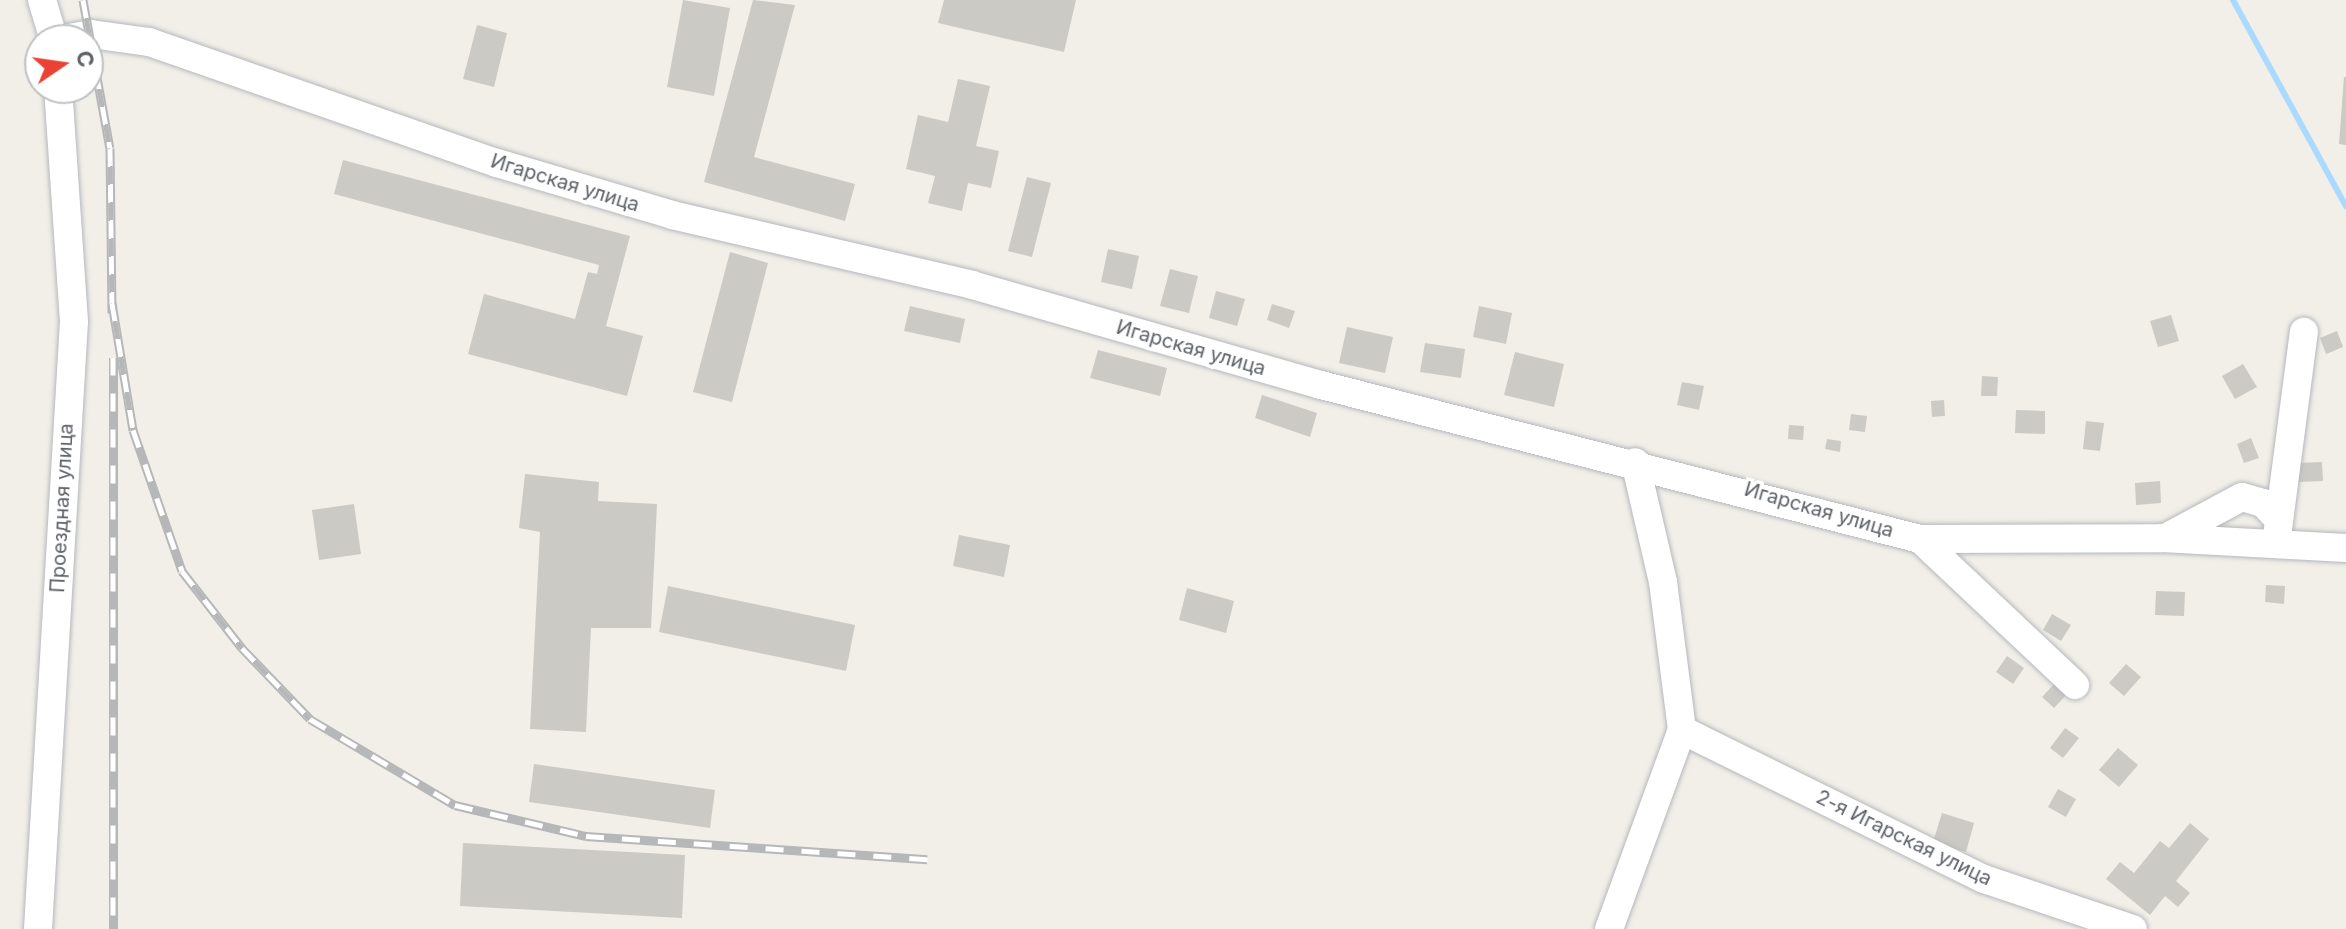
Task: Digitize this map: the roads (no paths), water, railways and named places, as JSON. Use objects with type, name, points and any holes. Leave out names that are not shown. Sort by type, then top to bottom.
[{"type":"street","points":[[42,0],[50,24]]},
{"type":"street","name":"Игарская улица","points":[[104,36],[149,42],[497,163],[672,215],[972,285],[1321,385],[1635,462],[1920,539],[2162,538],[2278,532],[2346,548]]},
{"type":"street","name":"Проездная улица","points":[[38,929],[74,322],[59,104]]},
{"type":"street","points":[[2278,532],[2304,332]]},
{"type":"street","points":[[1609,929],[1682,730],[1663,582],[1635,462]]},
{"type":"street","points":[[2162,538],[2242,497],[2263,503],[2278,532]]},
{"type":"street","points":[[1920,539],[2075,685]]},
{"type":"street","name":"2-я Игарская улица","points":[[1682,730],[1984,879],[2133,929]]},
{"type":"waterway","points":[[2233,0],[2346,206]]},
{"type":"railway","points":[[83,0],[110,148],[112,313]]},
{"type":"railway","points":[[112,303],[133,430],[182,571],[242,648],[310,719],[455,805],[586,836],[927,859]]},
{"type":"railway","points":[[113,357],[113,929]]}]
